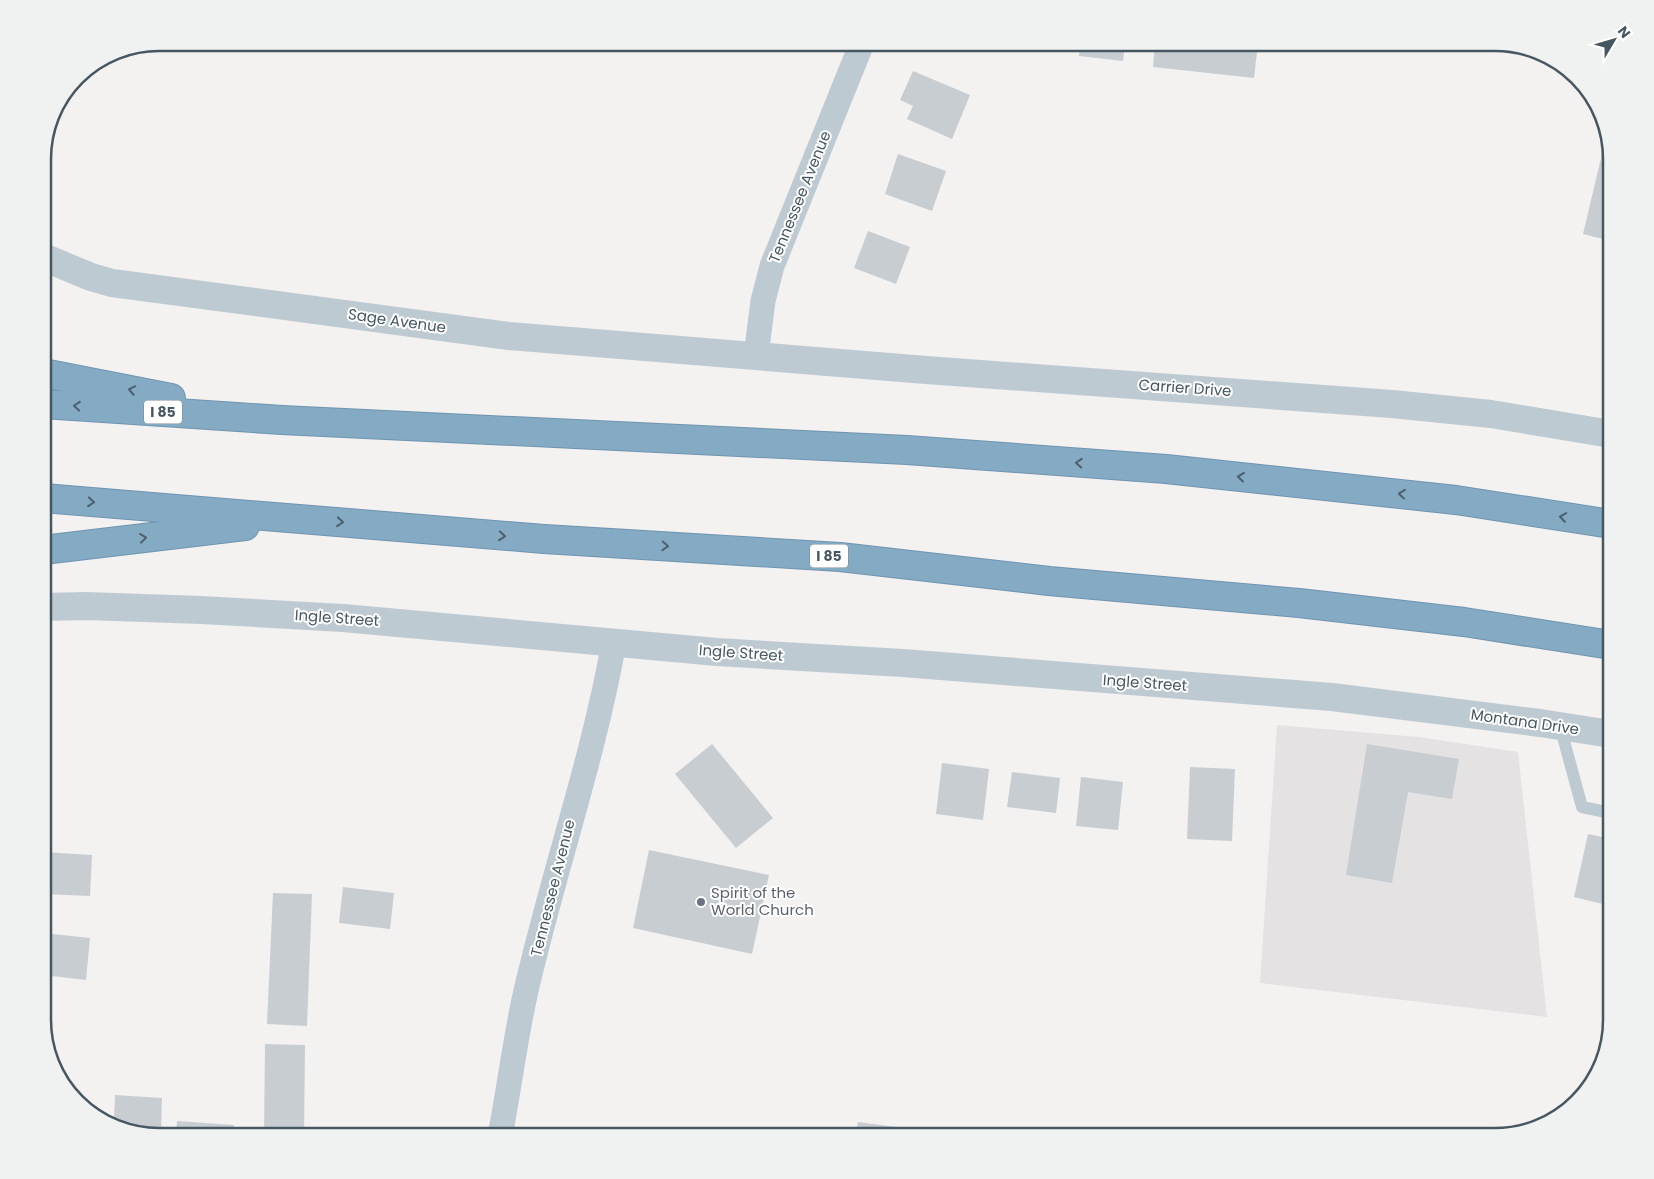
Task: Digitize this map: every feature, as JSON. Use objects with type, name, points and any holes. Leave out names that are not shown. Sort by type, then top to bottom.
[{"type":"highway","points":[[51,375],[282,420]]},
{"type":"highway","name":"I 85","points":[[51,405],[282,420],[907,450],[1166,469],[1456,500],[1603,523]]},
{"type":"highway","name":"I 85","points":[[51,499],[544,539],[840,557],[1049,581],[1299,603],[1464,622],[1603,645]]},
{"type":"highway","points":[[51,549],[301,519]]},
{"type":"street","name":"Tennessee Avenue","points":[[756,356],[763,301],[772,266],[858,51]]},
{"type":"street","name":"Sage Avenue","points":[[51,260],[91,278],[112,283],[509,336],[756,356]]},
{"type":"street","name":"Carrier Drive","points":[[756,356],[1392,404],[1491,414],[1603,433]]},
{"type":"street","name":"Ingle Street","points":[[51,607],[105,607],[286,615],[472,628],[717,652],[894,663],[1332,697],[1438,710]]},
{"type":"street","name":"Tennessee Avenue","points":[[501,1128],[525,996],[568,828],[597,727],[614,642]]},
{"type":"street","name":"Montana Drive","points":[[1438,710],[1603,733]]},
{"type":"lane","points":[[1560,726],[1582,807],[1603,811]]},
{"type":"shaded area","points":[[1277,725],[1419,737],[1518,752],[1547,1017],[1260,983]]},
{"type":"building","points":[[1079,51],[1124,51],[1123,61],[1079,56]]},
{"type":"building","points":[[1154,51],[1257,51],[1254,78],[1153,67]]},
{"type":"building","points":[[913,71],[970,95],[952,139],[907,119],[913,106],[900,100]]},
{"type":"building","points":[[1603,151],[1603,239],[1583,234]]},
{"type":"building","points":[[898,154],[946,171],[932,211],[885,194]]},
{"type":"building","points":[[868,231],[910,247],[896,284],[854,268]]},
{"type":"building","points":[[712,744],[773,818],[736,848],[675,774]]},
{"type":"building","points":[[1367,744],[1459,759],[1452,799],[1408,792],[1392,883],[1346,875]]},
{"type":"building","points":[[942,763],[989,769],[983,820],[936,814]]},
{"type":"building","points":[[1190,767],[1235,769],[1232,841],[1187,839]]},
{"type":"building","points":[[1012,772],[1060,778],[1056,813],[1007,807]]},
{"type":"building","points":[[1081,777],[1123,782],[1118,830],[1076,826]]},
{"type":"building","points":[[1588,834],[1603,837],[1603,904],[1574,897]]},
{"type":"building","name":"Spirit of the World Church","points":[[649,850],[769,875],[752,954],[633,928]]},
{"type":"building","points":[[51,852],[92,855],[90,896],[51,894]]},
{"type":"building","points":[[343,887],[394,893],[390,929],[339,923]]},
{"type":"building","points":[[273,893],[312,894],[307,1026],[267,1024]]},
{"type":"building","points":[[51,934],[90,938],[86,980],[51,976]]},
{"type":"building","points":[[265,1044],[305,1045],[304,1128],[264,1128]]},
{"type":"building","points":[[115,1095],[162,1098],[161,1128],[145,1127],[114,1118]]},
{"type":"building","points":[[177,1121],[234,1125],[234,1128],[177,1128]]},
{"type":"building","points":[[858,1122],[896,1127],[896,1128],[857,1128]]},
{"type":"place","name":"Spirit of the World Church","points":[[701,902]]}]
